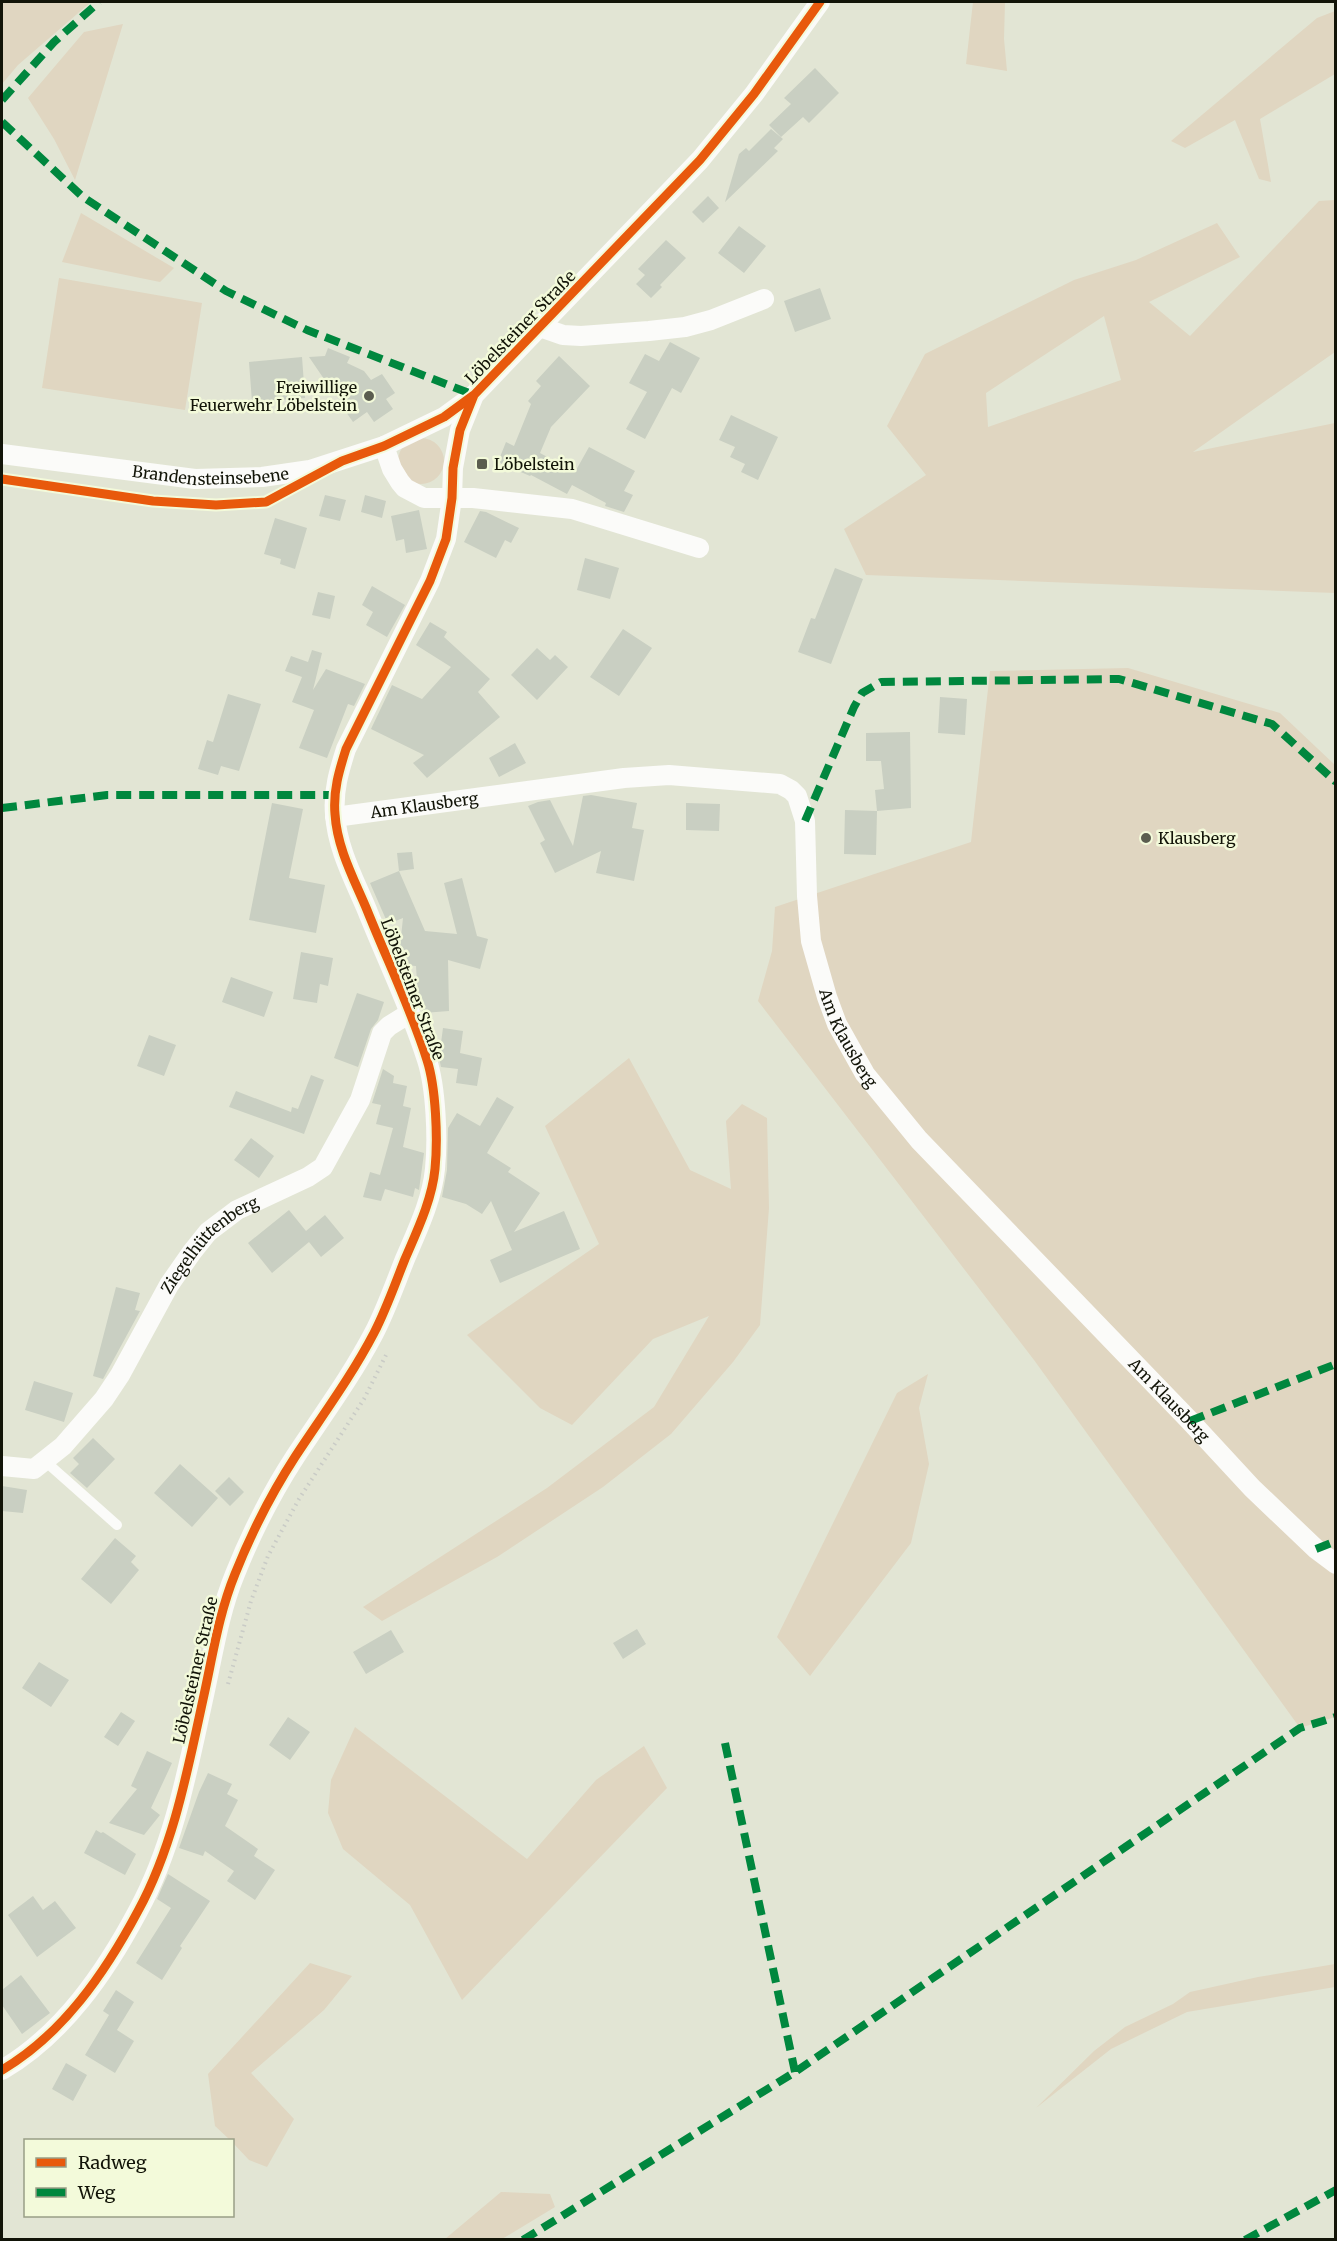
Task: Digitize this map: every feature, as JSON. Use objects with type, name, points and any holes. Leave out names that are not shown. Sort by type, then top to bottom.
[{"type":"street","name":"Löbelsteiner Straße","points":[[2,2070],[39,2044],[74,2010],[110,1960],[140,1909],[176,1816],[216,1635],[234,1577],[261,1517],[294,1458],[320,1422],[373,1334],[417,1232],[435,1171],[436,1138],[428,1062],[410,1013],[343,854],[335,817],[337,778],[346,749],[430,581],[446,539],[452,498],[453,468],[460,430],[474,395],[700,160],[754,94],[819,2]]},
{"type":"street","name":"Löbelsteiner Straße","points":[[540,327],[563,334],[581,336],[685,327],[711,320],[764,299]]},
{"type":"street","name":"Brandensteinsebene","points":[[2,454],[195,479],[251,478],[310,470],[384,446],[444,417],[474,395]]},
{"type":"street","points":[[384,446],[392,469],[405,488],[424,498],[473,498],[572,510],[699,548]]},
{"type":"street","name":"Am Klausberg","points":[[335,817],[624,778],[669,775],[780,784],[791,790],[801,803],[805,821],[811,941],[837,1024],[865,1074],[919,1140],[1252,1488],[1335,1564]]},
{"type":"street","name":"Ziegelhüttenberg","points":[[45,1462],[63,1446],[104,1399],[120,1375],[169,1285],[208,1232],[237,1210],[308,1177],[323,1167],[360,1100],[382,1033],[410,1013]]},
{"type":"street","points":[[2,1466],[29,1470],[45,1462]]},
{"type":"lane","points":[[45,1462],[117,1525]]},
{"type":"path","points":[[225,1695],[251,1601],[268,1556],[299,1499],[364,1399],[384,1362],[386,1352]]},
{"type":"shaded area","points":[[2,2],[91,2],[18,65],[2,84]]},
{"type":"shaded area","points":[[973,2],[1005,2],[1004,39],[1007,71],[966,64]]},
{"type":"shaded area","points":[[1335,11],[1335,74],[1260,119],[1271,182],[1259,179],[1235,120],[1185,148],[1171,141],[1317,18]]},
{"type":"shaded area","points":[[123,24],[75,180],[54,139],[28,98],[84,32]]},
{"type":"shaded area","points":[[1335,200],[1335,352],[1193,452],[1335,423],[1335,593],[866,575],[844,529],[926,475],[887,426],[925,354],[1074,280],[1136,260],[1217,223],[1240,257],[1149,302],[1190,336],[1319,201]],"holes":[[[1104,316],[1121,380],[988,427],[986,393]]]},
{"type":"shaded area","points":[[81,213],[174,268],[160,282],[62,262]]},
{"type":"shaded area","points":[[59,278],[202,303],[185,410],[42,388]]},
{"type":"shaded area","points":[[421,438],[437,445],[444,461],[437,477],[421,484],[405,477],[398,461],[405,445]]},
{"type":"shaded area","points":[[1128,668],[1280,713],[1335,765],[1335,1717],[1300,1728],[1034,1360],[758,1001],[772,951],[775,907],[971,842],[990,671]]},
{"type":"shaded area","points":[[629,1058],[690,1170],[731,1189],[726,1121],[742,1104],[767,1118],[769,1208],[760,1325],[733,1362],[671,1434],[603,1487],[497,1557],[382,1621],[363,1607],[547,1488],[654,1407],[709,1316],[653,1339],[572,1425],[540,1408],[467,1335],[599,1244],[545,1126]]},
{"type":"shaded area","points":[[928,1374],[919,1408],[929,1464],[911,1543],[810,1676],[777,1637],[897,1393]]},
{"type":"shaded area","points":[[355,1727],[527,1859],[596,1780],[644,1746],[667,1788],[462,2000],[410,1905],[343,1849],[328,1813],[331,1780]]},
{"type":"shaded area","points":[[310,1963],[352,1976],[324,2010],[251,2073],[294,2119],[267,2167],[249,2160],[234,2144],[234,2139],[229,2139],[215,2126],[208,2074]]},
{"type":"shaded area","points":[[1335,1964],[1335,1987],[1187,2012],[1111,2049],[1036,2108],[1094,2051],[1125,2027],[1173,2004],[1190,1992],[1258,1977]]},
{"type":"shaded area","points":[[501,2192],[550,2194],[555,2207],[502,2239],[445,2239]]},
{"type":"building","points":[[815,68],[839,93],[809,123],[803,117],[781,137],[769,125],[791,104],[784,98]]},
{"type":"building","points":[[771,129],[783,139],[774,148],[778,151],[725,202],[739,154],[746,148],[749,151]]},
{"type":"building","points":[[708,196],[719,208],[703,223],[692,212]]},
{"type":"building","points":[[739,226],[766,246],[744,273],[718,253]]},
{"type":"building","points":[[666,240],[686,258],[651,298],[636,284],[645,275],[638,269]]},
{"type":"building","points":[[820,288],[831,319],[795,332],[784,301]]},
{"type":"building","points":[[670,342],[700,358],[681,393],[672,388],[645,439],[626,429],[647,392],[629,383],[645,354],[659,361]]},
{"type":"building","points":[[328,348],[350,357],[347,363],[364,371],[371,380],[382,374],[395,393],[386,399],[393,409],[374,422],[367,412],[353,422],[339,402],[352,393],[324,379],[309,357],[325,356]]},
{"type":"building","points":[[559,356],[590,386],[551,427],[540,453],[575,472],[589,447],[635,471],[624,491],[633,495],[624,512],[605,506],[606,503],[572,485],[567,494],[531,475],[498,462],[506,442],[514,446],[531,404],[528,401],[541,386],[536,381]]},
{"type":"building","points":[[302,357],[305,398],[252,402],[249,362]]},
{"type":"building","points":[[731,415],[778,437],[758,480],[741,472],[745,464],[730,457],[735,447],[719,440]]},
{"type":"building","points":[[325,495],[346,500],[340,521],[319,516]]},
{"type":"building","points":[[365,495],[386,501],[382,518],[361,512]]},
{"type":"building","points":[[419,510],[427,549],[406,553],[404,539],[396,541],[391,516]]},
{"type":"building","points":[[480,511],[519,528],[511,543],[505,540],[496,558],[464,542]]},
{"type":"building","points":[[275,518],[307,528],[295,569],[280,564],[281,559],[264,554]]},
{"type":"building","points":[[585,558],[619,568],[610,599],[577,590]]},
{"type":"building","points":[[835,568],[863,579],[831,664],[798,652],[811,618],[815,619]]},
{"type":"building","points":[[372,586],[405,605],[387,637],[366,625],[373,612],[362,605]]},
{"type":"building","points":[[318,592],[335,596],[330,619],[312,615]]},
{"type":"building","points":[[430,622],[447,632],[444,637],[490,679],[478,692],[500,717],[427,778],[413,763],[424,755],[371,729],[392,685],[422,699],[451,667],[416,645]]},
{"type":"building","points":[[623,629],[652,648],[619,696],[590,677]]},
{"type":"building","points":[[537,648],[550,660],[555,655],[568,667],[537,700],[511,675]]},
{"type":"building","points":[[312,650],[322,653],[313,690],[326,669],[365,684],[354,706],[348,704],[327,758],[299,748],[314,710],[292,702],[302,677],[285,671],[291,656],[308,662]]},
{"type":"building","points":[[228,694],[261,704],[239,771],[221,766],[218,775],[198,769],[207,740],[213,742]]},
{"type":"building","points":[[940,697],[967,699],[965,735],[938,733]]},
{"type":"building","points":[[910,732],[911,808],[877,811],[875,790],[884,789],[881,761],[866,761],[866,733]]},
{"type":"building","points":[[515,743],[526,763],[499,777],[489,758]]},
{"type":"building","points":[[591,795],[637,803],[632,828],[644,830],[634,881],[596,873],[601,851],[555,873],[540,843],[545,840],[528,806],[550,800],[573,846],[583,796]]},
{"type":"building","points":[[272,803],[303,809],[289,878],[325,885],[316,933],[249,920]]},
{"type":"building","points":[[686,803],[720,804],[719,831],[686,830]]},
{"type":"building","points":[[845,810],[877,811],[876,855],[844,854]]},
{"type":"building","points":[[412,852],[414,869],[399,871],[397,853]]},
{"type":"building","points":[[399,871],[425,931],[457,934],[444,883],[462,878],[477,936],[488,939],[480,969],[448,960],[449,1011],[423,1013],[418,1000],[416,966],[403,965],[399,956],[403,918],[388,924],[370,883]]},
{"type":"building","points":[[301,952],[333,958],[328,986],[320,984],[317,1003],[293,999]]},
{"type":"building","points":[[231,977],[273,992],[264,1017],[222,1002]]},
{"type":"building","points":[[357,993],[384,1002],[378,1020],[371,1029],[358,1067],[334,1058]]},
{"type":"building","points":[[443,1028],[463,1031],[460,1053],[482,1058],[477,1086],[456,1083],[458,1069],[441,1067],[439,1058]]},
{"type":"building","points":[[149,1035],[176,1045],[164,1076],[137,1066]]},
{"type":"building","points":[[383,1069],[394,1076],[393,1083],[407,1086],[403,1106],[411,1108],[403,1147],[424,1153],[419,1190],[415,1188],[413,1197],[385,1189],[381,1201],[363,1197],[370,1172],[380,1175],[393,1128],[376,1124],[381,1105],[372,1103]]},
{"type":"building","points":[[311,1075],[324,1080],[304,1134],[229,1107],[236,1091],[291,1112],[292,1107],[298,1109]]},
{"type":"building","points":[[497,1097],[514,1107],[487,1153],[511,1168],[508,1172],[540,1193],[514,1232],[564,1211],[580,1249],[500,1283],[490,1260],[512,1250],[491,1201],[482,1214],[466,1204],[442,1197],[447,1170],[448,1128],[457,1113],[480,1126]]},
{"type":"building","points":[[251,1138],[274,1156],[259,1178],[234,1160]]},
{"type":"building","points":[[289,1210],[306,1231],[325,1215],[344,1238],[321,1257],[309,1242],[272,1273],[248,1243]]},
{"type":"building","points":[[116,1287],[140,1293],[135,1310],[140,1311],[103,1379],[93,1376]]},
{"type":"building","points":[[34,1381],[73,1393],[64,1422],[25,1410]]},
{"type":"building","points":[[93,1438],[115,1459],[87,1488],[70,1473],[79,1464],[73,1458]]},
{"type":"building","points":[[180,1464],[218,1498],[192,1527],[154,1493]]},
{"type":"building","points":[[229,1477],[244,1492],[230,1506],[215,1491]]},
{"type":"building","points":[[2,1486],[27,1490],[23,1513],[2,1511]]},
{"type":"building","points":[[115,1538],[136,1556],[131,1562],[139,1570],[111,1604],[81,1579]]},
{"type":"building","points":[[637,1629],[646,1644],[623,1659],[613,1643]]},
{"type":"building","points":[[391,1630],[404,1652],[366,1674],[353,1652]]},
{"type":"building","points":[[39,1662],[69,1680],[51,1707],[22,1688]]},
{"type":"building","points":[[121,1712],[135,1721],[118,1746],[104,1737]]},
{"type":"building","points":[[288,1717],[310,1732],[290,1760],[269,1745]]},
{"type":"building","points":[[147,1751],[172,1763],[151,1808],[160,1815],[144,1835],[109,1823],[137,1789],[131,1786]]},
{"type":"building","points":[[208,1773],[232,1784],[227,1794],[238,1800],[225,1826],[258,1849],[254,1856],[275,1870],[255,1900],[227,1881],[234,1871],[205,1851],[203,1856],[179,1848]]},
{"type":"building","points":[[96,1830],[103,1832],[136,1854],[125,1875],[84,1853]]},
{"type":"building","points":[[168,1874],[210,1901],[180,1946],[182,1948],[162,1980],[136,1963],[171,1908],[157,1899]]},
{"type":"building","points":[[33,1896],[43,1910],[55,1901],[76,1928],[37,1957],[8,1915]]},
{"type":"building","points":[[21,1975],[50,2013],[22,2034],[2,2005],[2,1990]]},
{"type":"building","points":[[116,1990],[134,2002],[117,2030],[134,2041],[115,2073],[85,2055],[109,2015],[103,2011]]},
{"type":"building","points":[[66,2063],[87,2075],[73,2101],[52,2089]]},
{"type":"marked path","points":[[2,100],[54,42],[99,2]]},
{"type":"marked path","points":[[2,122],[83,197],[226,291],[307,330],[474,395]]},
{"type":"marked path","points":[[805,821],[854,707],[862,693],[881,682],[1119,679],[1272,724],[1336,782]]},
{"type":"marked path","points":[[2,808],[107,795],[335,795]]},
{"type":"marked path","points":[[1190,1421],[1336,1364]]},
{"type":"marked path","points":[[1316,1549],[1336,1541]]},
{"type":"marked path","points":[[523,2240],[795,2072],[1300,1728],[1336,1717]]},
{"type":"marked path","points":[[725,1743],[795,2072]]},
{"type":"marked path","points":[[1245,2240],[1336,2190]]},
{"type":"cycle path","points":[[2,2070],[44,2039],[80,2000],[111,1957],[151,1886],[178,1806],[221,1619],[235,1574],[278,1485],[346,1381],[374,1333],[431,1192],[435,1169],[436,1114],[430,1071],[406,1003],[343,851],[336,827],[335,797],[346,749],[430,581],[446,539],[452,498],[453,468],[460,430],[474,395],[700,160],[754,94],[820,2]]},
{"type":"cycle path","points":[[2,479],[153,501],[216,505],[266,502],[342,461],[384,446],[444,417],[474,395]]},
{"type":"place","name":"Freiwillige Feuerwehr Löbelstein","points":[[369,396]]},
{"type":"place","name":"Löbelstein","points":[[482,464]]},
{"type":"place","name":"Klausberg","points":[[1146,838]]}]
